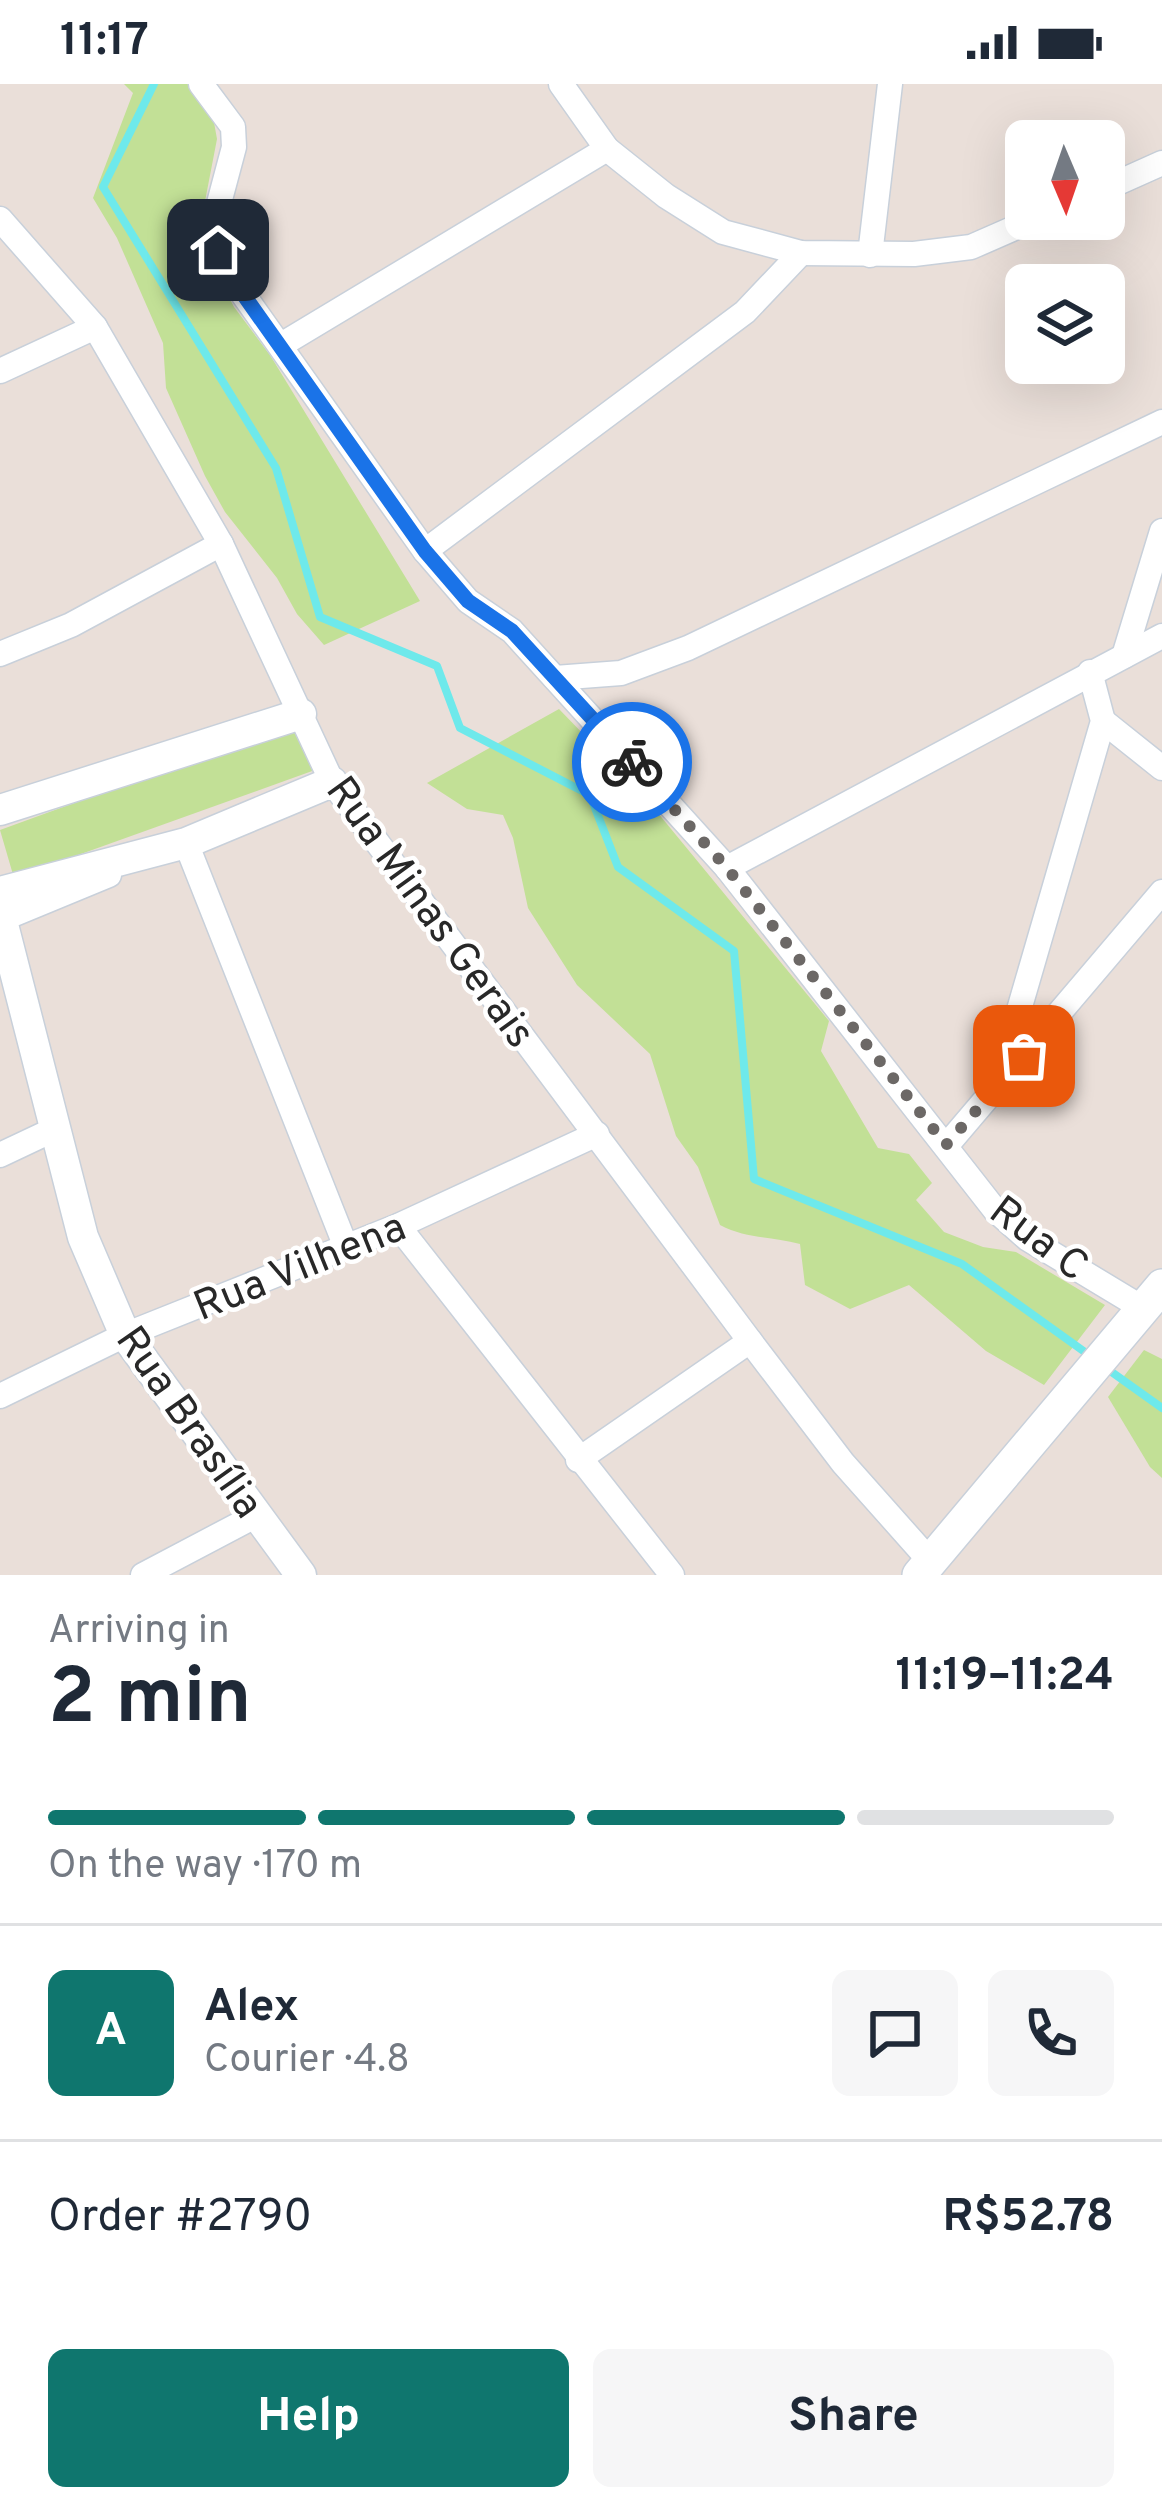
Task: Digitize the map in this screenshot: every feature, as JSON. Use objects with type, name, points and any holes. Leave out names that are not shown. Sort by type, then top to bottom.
[{"type":"main road","points":[[927,1570],[1143,1310]]},
{"type":"street","name":"Rua C","points":[[201,84],[233,127],[235,147],[214,222],[218,250],[238,287],[425,551],[468,601],[512,631],[727,868],[994,1210],[1028,1239],[1143,1310]]},
{"type":"street","points":[[561,84],[607,149],[666,196],[724,232],[801,254],[871,255],[971,247],[1005,232]]},
{"type":"street","points":[[871,255],[890,84]]},
{"type":"street","points":[[281,345],[607,149]]},
{"type":"street","points":[[1125,180],[1162,164]]},
{"type":"street","name":"Rua Minas Gerais","points":[[0,219],[95,327],[221,544],[332,782],[927,1570]]},
{"type":"street","points":[[425,551],[746,312],[801,254]]},
{"type":"street","points":[[0,371],[95,327]]},
{"type":"street","points":[[555,677],[621,674],[688,648],[1162,422]]},
{"type":"street","points":[[1124,656],[1162,531]]},
{"type":"street","points":[[0,654],[71,625],[221,544]]},
{"type":"street","points":[[727,868],[1162,636]]},
{"type":"street","points":[[996,1089],[1103,721],[1090,672]]},
{"type":"street","points":[[0,810],[301,714]]},
{"type":"street","points":[[1103,721],[1162,767]]},
{"type":"street","points":[[1,911],[332,782]]},
{"type":"street","points":[[186,842],[346,1247]]},
{"type":"street","points":[[946,1145],[1162,892]]},
{"type":"street","name":"Rua Brasília","points":[[1,911],[82,1237],[125,1335],[301,1575]]},
{"type":"street","points":[[0,1154],[55,1129]]},
{"type":"street","name":"Rua Vilhena","points":[[0,1396],[125,1335],[398,1226],[597,1134]]},
{"type":"street","points":[[398,1226],[672,1575]]},
{"type":"street","points":[[578,1460],[750,1341]]},
{"type":"street","points":[[143,1575],[257,1515]]},
{"type":"green space","points":[[124,84],[188,84],[213,117],[217,139],[201,222],[209,258],[234,307],[270,355],[420,601],[324,645],[225,512],[166,388],[163,343],[117,238],[93,198],[133,93]]},
{"type":"green space","points":[[559,709],[648,801],[829,1021],[821,1051],[878,1148],[909,1154],[932,1183],[916,1200],[944,1232],[983,1247],[1016,1252],[1105,1305],[1044,1385],[986,1351],[909,1285],[850,1309],[805,1285],[800,1244],[720,1225],[698,1167],[676,1136],[650,1054],[577,985],[528,908],[513,838],[503,815],[467,809],[427,783]]},
{"type":"green space","points":[[294,723],[315,770],[14,878],[0,830]]},
{"type":"green space","points":[[1144,1350],[1162,1359],[1162,1478],[1150,1467],[1108,1397]]},
{"type":"waterway","points":[[154,84],[103,187],[276,468],[320,617],[437,666],[460,728],[590,795],[618,867],[734,951],[754,1179],[962,1264],[1089,1355]]},
{"type":"waterway","points":[[1106,1368],[1162,1408]]},
{"type":"way so far","points":[[632,762],[727,868],[946,1145],[1024,1056]]},
{"type":"route","points":[[218,250],[238,287],[425,551],[468,601],[512,631],[632,762]]}]
